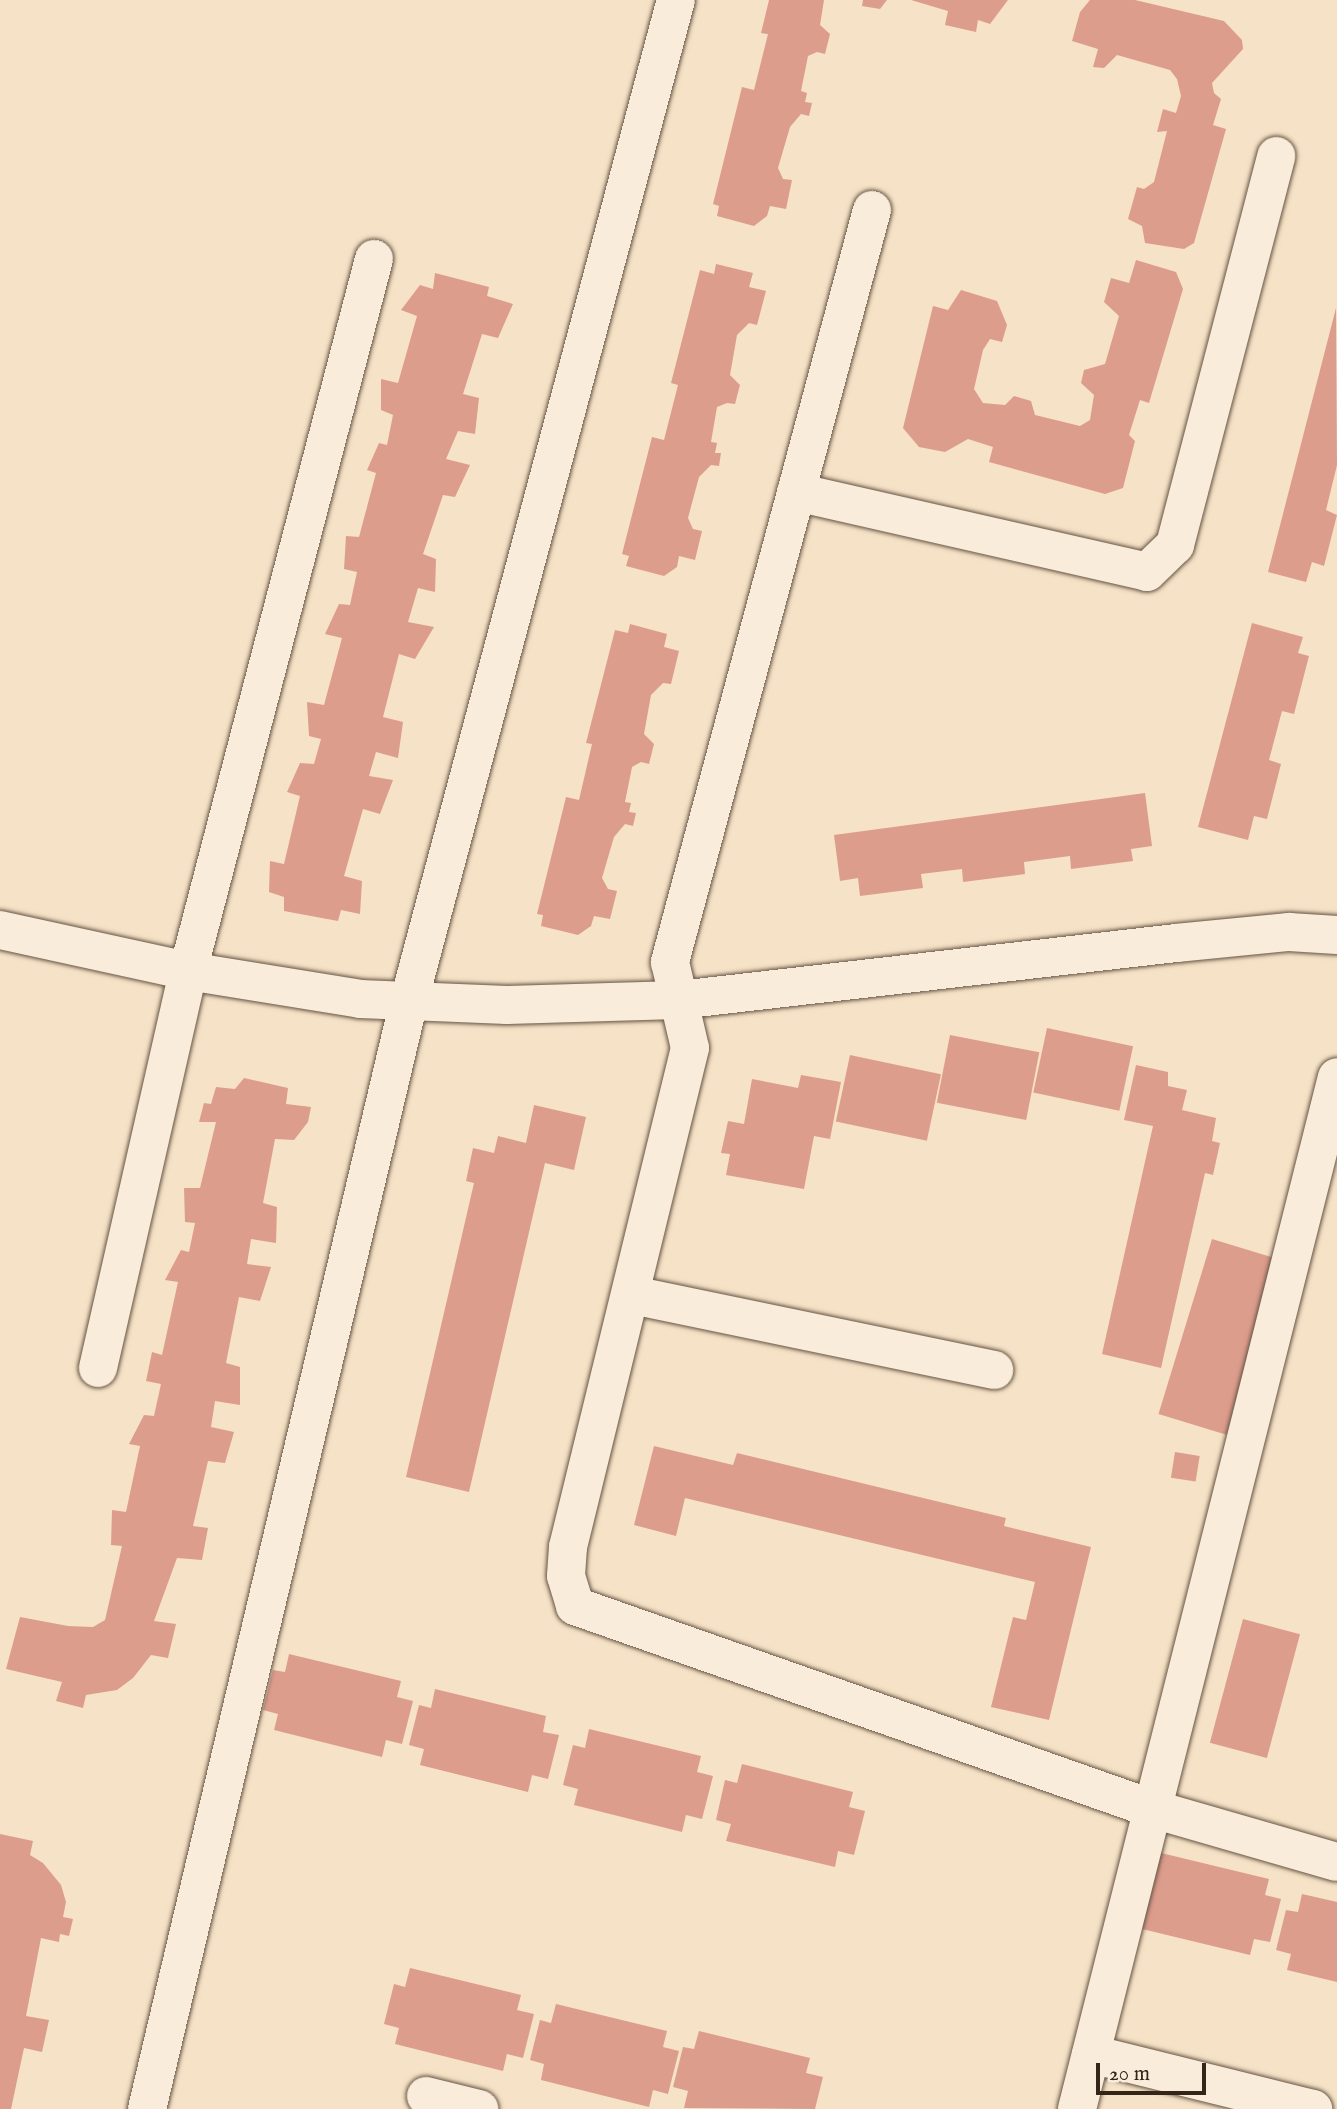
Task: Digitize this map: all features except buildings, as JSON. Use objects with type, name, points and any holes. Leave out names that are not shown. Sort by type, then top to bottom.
[{"type":"street","points":[[147,2109],[409,1001],[676,0]]},
{"type":"street","points":[[796,492],[1147,572],[1175,545],[1276,156]]},
{"type":"street","points":[[872,210],[670,962],[690,1048],[632,1295],[568,1547],[566,1576],[575,1606],[1153,1809],[1337,1861]]},
{"type":"street","points":[[98,1368],[188,971],[374,259]]},
{"type":"street","points":[[0,930],[188,971],[360,999],[507,1005],[679,1000],[1176,943],[1289,932],[1337,935]]},
{"type":"street","points":[[1077,2109],[1337,1077]]},
{"type":"street","points":[[632,1295],[994,1370]]},
{"type":"street","points":[[1091,2054],[1313,2109]]},
{"type":"street","points":[[426,2096],[480,2109]]}]
